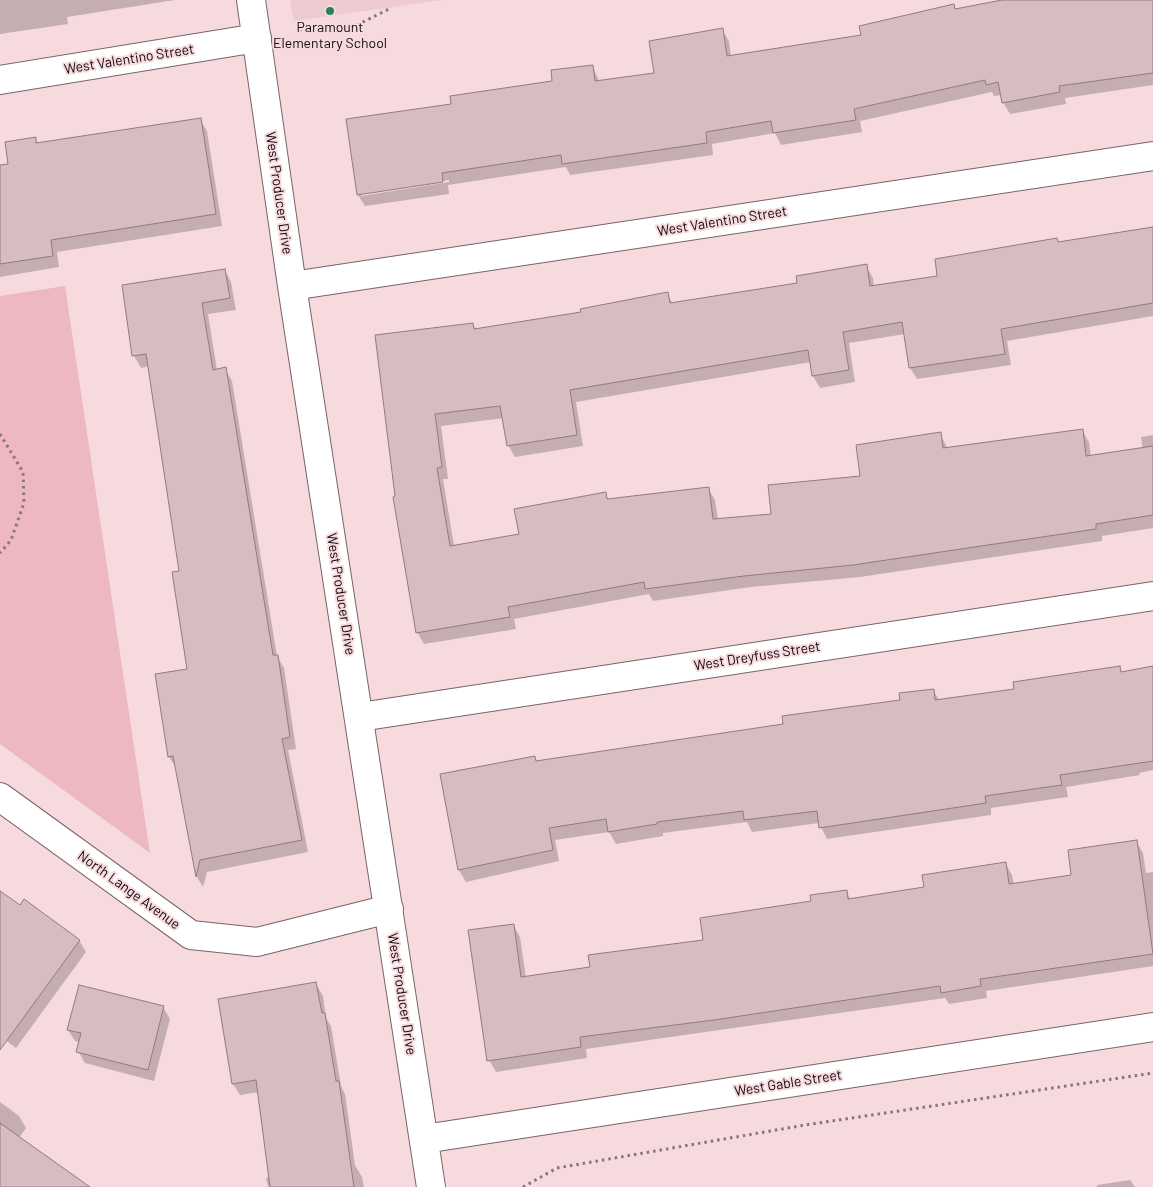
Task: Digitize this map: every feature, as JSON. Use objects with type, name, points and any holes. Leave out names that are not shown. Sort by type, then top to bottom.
[{"type":"street","name":"West Producer Drive","points":[[251,0],[292,286],[431,1187]]},
{"type":"street","name":"West Valentino Street","points":[[0,80],[257,38]]},
{"type":"street","name":"West Valentino Street","points":[[292,286],[1153,156]]},
{"type":"street","name":"West Dreyfuss Street","points":[[360,717],[1153,596]]},
{"type":"street","name":"North Lange Avenue","points":[[0,797],[191,936],[257,942],[389,909]]},
{"type":"street","name":"West Gable Street","points":[[424,1139],[1153,1028]]},
{"type":"path","points":[[299,30],[351,28],[391,8]]},
{"type":"path","points":[[0,434],[23,472],[24,504],[11,540],[0,553]]},
{"type":"path","points":[[523,1187],[557,1168],[805,1124],[1153,1073]]},
{"type":"shaded area","name":"Paramount Elementary School","points":[[290,0],[443,0],[294,21]]},
{"type":"shaded area","points":[[65,286],[150,853],[0,744],[0,296]]},
{"type":"building","points":[[1002,0],[1153,0],[1153,73],[1059,86],[1060,92],[1002,103],[998,82],[986,85],[985,80],[854,109],[856,120],[773,133],[771,121],[706,132],[707,143],[562,164],[561,155],[442,173],[443,182],[357,195],[346,119],[451,104],[450,96],[552,81],[551,70],[593,65],[595,81],[654,73],[649,41],[723,28],[727,56],[861,35],[859,26],[954,4],[955,9]]},
{"type":"building","points":[[201,118],[216,214],[51,240],[53,256],[0,264],[0,165],[8,164],[5,142],[36,137],[36,143]]},
{"type":"building","points":[[1153,227],[1153,303],[1001,329],[1005,354],[909,368],[902,322],[843,332],[849,370],[812,376],[808,350],[570,390],[577,435],[507,446],[500,406],[435,414],[442,467],[437,468],[450,546],[519,534],[514,509],[606,492],[607,499],[709,487],[713,519],[771,514],[768,485],[860,476],[856,445],[941,432],[943,448],[1083,429],[1086,456],[1153,446],[1153,515],[1096,524],[1096,529],[853,565],[744,576],[645,589],[644,582],[508,607],[510,617],[416,633],[393,497],[395,496],[375,335],[473,323],[474,329],[581,312],[580,309],[668,292],[670,303],[797,283],[796,276],[867,264],[870,286],[937,276],[935,259],[1057,238],[1058,242]]},
{"type":"building","points":[[225,269],[230,298],[202,303],[213,370],[226,367],[273,655],[278,655],[290,737],[282,739],[302,840],[200,860],[196,877],[173,756],[168,757],[155,674],[187,669],[172,572],[179,571],[146,354],[132,356],[122,285]]},
{"type":"building","points":[[1120,666],[1121,672],[1153,666],[1153,761],[1060,775],[1062,785],[985,796],[986,803],[819,828],[817,811],[744,820],[743,811],[657,822],[657,824],[608,832],[606,819],[549,828],[553,850],[458,870],[440,774],[535,756],[536,761],[783,724],[782,716],[900,700],[899,693],[934,689],[935,700],[1014,689],[1013,682]]},
{"type":"building","points":[[1137,840],[1153,954],[980,979],[981,986],[941,993],[940,986],[714,1020],[580,1037],[581,1047],[487,1061],[468,930],[514,924],[521,977],[590,967],[588,955],[703,940],[700,918],[811,901],[810,895],[847,890],[848,899],[924,887],[922,875],[1006,862],[1009,884],[1071,875],[1068,850]]},
{"type":"building","points":[[0,891],[20,905],[24,899],[80,940],[0,1050]]},
{"type":"building","points":[[316,982],[322,1013],[325,1013],[336,1081],[339,1081],[354,1187],[270,1187],[256,1080],[232,1084],[218,999]]},
{"type":"building","points":[[79,985],[164,1006],[148,1070],[76,1052],[81,1033],[67,1030]]},
{"type":"building","points":[[0,1123],[90,1187],[0,1187]]},
{"type":"place","name":"Paramount Elementary School","points":[[330,11]]}]
